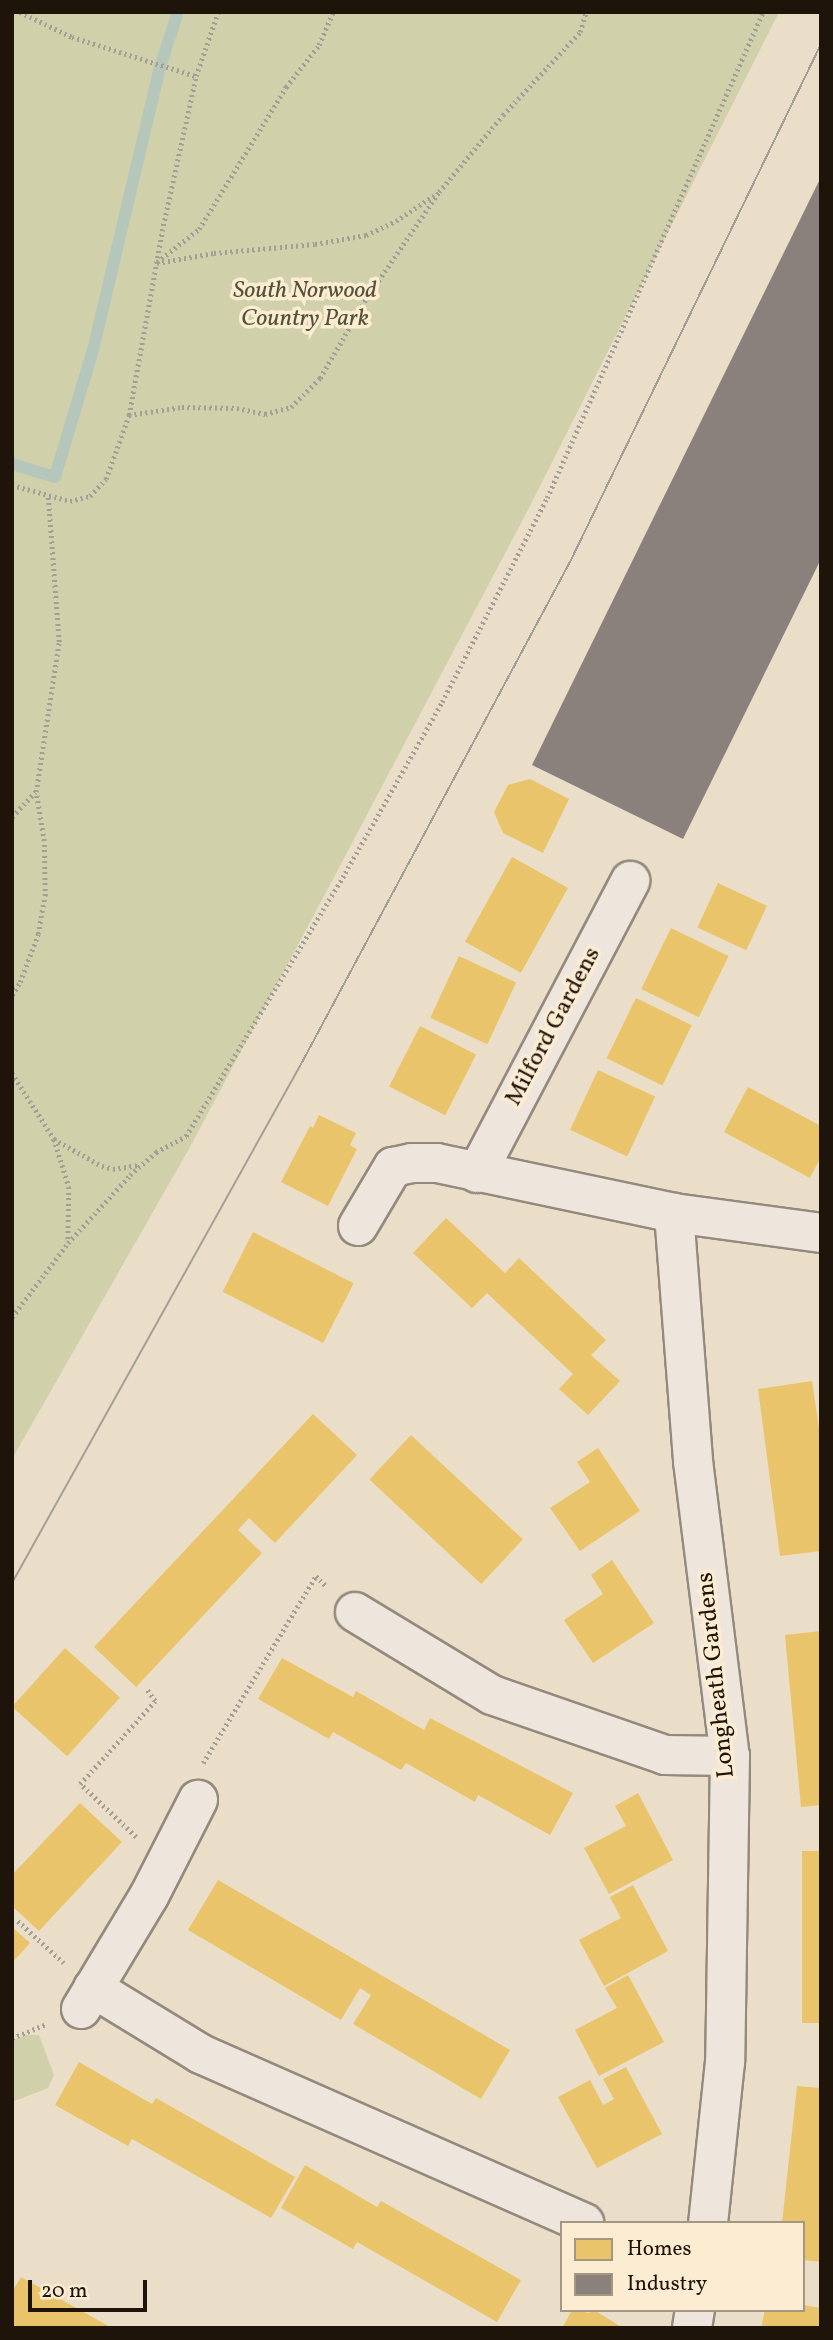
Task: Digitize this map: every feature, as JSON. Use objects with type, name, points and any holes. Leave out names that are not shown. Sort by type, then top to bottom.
[{"type":"street","name":"Milford Gardens","points":[[477,1173],[630,881]]},
{"type":"street","points":[[358,1226],[393,1167],[412,1163],[437,1164],[674,1213],[821,1233]]},
{"type":"street","name":"Longheath Gardens","points":[[674,1213],[693,1461],[730,1756],[725,2062],[708,2221]]},
{"type":"street","points":[[355,1612],[492,1695],[665,1755],[730,1756]]},
{"type":"street","points":[[198,1800],[166,1865],[86,1999],[201,2054],[579,2221]]},
{"type":"path","points":[[20,12],[72,37],[196,76]]},
{"type":"path","points":[[12,485],[70,501],[90,496],[106,479],[129,415],[156,263],[196,76],[218,12]]},
{"type":"path","points":[[156,263],[199,229],[286,87],[319,44],[333,12]]},
{"type":"path","points":[[129,415],[182,407],[237,408],[265,414],[291,407],[320,378],[366,299],[439,192],[503,115],[580,33],[586,12]]},
{"type":"path","points":[[12,1317],[68,1243],[142,1164],[156,1152],[186,1136],[345,873],[442,702],[547,498],[763,12]]},
{"type":"path","points":[[156,263],[214,253],[315,244],[366,235],[396,221],[439,192]]},
{"type":"path","points":[[12,995],[20,982],[38,934],[45,896],[44,841],[36,792],[59,642],[48,496]]},
{"type":"path","points":[[12,817],[36,792]]},
{"type":"path","points":[[12,1073],[54,1139],[69,1187],[68,1243]]},
{"type":"path","points":[[54,1139],[102,1166],[113,1169],[142,1164]]},
{"type":"path","points":[[198,1800],[195,1776],[316,1576],[355,1612]]},
{"type":"path","points":[[147,1690],[155,1702],[80,1784],[166,1865]]},
{"type":"path","points":[[18,1921],[86,1999]]},
{"type":"green space","name":"South Norwood Country Park","points":[[12,12],[779,12],[530,506],[332,881],[190,1147],[12,1459]]},
{"type":"green space","points":[[26,2035],[39,2035],[54,2075],[48,2088],[12,2102],[12,2040]]},
{"type":"building: Homes","points":[[530,779],[569,799],[543,853],[503,833],[494,812],[508,785]]},
{"type":"building: Homes","points":[[512,857],[568,888],[521,973],[465,942]]},
{"type":"building: Homes","points":[[718,883],[767,906],[746,950],[697,927]]},
{"type":"building: Homes","points":[[671,928],[729,956],[699,1017],[641,989]]},
{"type":"building: Homes","points":[[459,956],[516,983],[487,1044],[430,1018]]},
{"type":"building: Homes","points":[[636,998],[692,1025],[662,1085],[607,1058]]},
{"type":"building: Homes","points":[[420,1026],[476,1055],[445,1115],[389,1087]]},
{"type":"building: Homes","points":[[598,1070],[655,1097],[627,1156],[570,1130]]},
{"type":"building: Homes","points":[[748,1087],[821,1126],[821,1157],[810,1178],[724,1132]]},
{"type":"building: Homes","points":[[319,1115],[356,1133],[350,1145],[357,1149],[328,1206],[281,1182],[310,1126],[313,1128]]},
{"type":"building: Homes","points":[[446,1218],[505,1273],[519,1258],[606,1340],[591,1355],[620,1381],[588,1415],[559,1389],[573,1374],[487,1293],[472,1308],[413,1253]]},
{"type":"building: Homes","points":[[253,1232],[354,1283],[323,1343],[223,1292]]},
{"type":"building: Homes","points":[[812,1381],[821,1442],[821,1551],[780,1556],[758,1389]]},
{"type":"building: Homes","points":[[313,1414],[357,1455],[275,1543],[249,1518],[238,1530],[262,1553],[136,1687],[94,1647]]},
{"type":"building: Homes","points":[[411,1435],[523,1539],[481,1584],[369,1480]]},
{"type":"building: Homes","points":[[598,1448],[640,1511],[580,1551],[550,1508],[590,1482],[577,1462]]},
{"type":"building: Homes","points":[[612,1560],[654,1623],[593,1663],[564,1620],[603,1594],[591,1575]]},
{"type":"building: Homes","points":[[821,1631],[821,1805],[801,1807],[785,1635]]},
{"type":"building: Homes","points":[[65,1648],[120,1698],[67,1756],[12,1707]]},
{"type":"building: Homes","points":[[282,1658],[353,1697],[356,1691],[424,1730],[430,1718],[573,1793],[550,1835],[478,1795],[475,1802],[406,1763],[401,1770],[333,1732],[329,1739],[258,1699]]},
{"type":"building: Homes","points":[[638,1793],[673,1860],[609,1894],[584,1848],[626,1826],[615,1806]]},
{"type":"building: Homes","points":[[80,1803],[122,1842],[39,1931],[12,1906],[12,1875]]},
{"type":"building: Homes","points":[[802,1851],[821,1851],[821,2023],[802,2023]]},
{"type":"building: Homes","points":[[218,1880],[510,2050],[481,2099],[353,2024],[371,1995],[360,1988],[341,2020],[188,1930]]},
{"type":"building: Homes","points":[[633,1885],[668,1951],[604,1986],[579,1940],[621,1918],[610,1897]]},
{"type":"building: Homes","points":[[12,1927],[30,1943],[12,1963]]},
{"type":"building: Homes","points":[[628,1975],[664,2042],[599,2076],[575,2030],[617,2008],[605,1988]]},
{"type":"building: Homes","points":[[79,2062],[152,2104],[156,2098],[295,2177],[271,2218],[132,2139],[128,2146],[55,2105]]},
{"type":"building: Homes","points":[[626,2067],[662,2134],[597,2168],[558,2097],[590,2080],[603,2105],[614,2099],[603,2079]]},
{"type":"building: Homes","points":[[797,2086],[821,2088],[821,2262],[805,2260],[805,2221],[782,2221]]},
{"type":"building: Homes","points":[[305,2165],[377,2207],[381,2201],[521,2280],[497,2322],[357,2242],[353,2249],[281,2208]]},
{"type":"building: Homes","points":[[21,2277],[112,2328],[12,2328],[12,2292]]},
{"type":"building: Homes","points":[[805,2305],[821,2308],[821,2328],[761,2328],[765,2312],[805,2312]]},
{"type":"building: Homes","points":[[571,2312],[597,2312],[623,2328],[562,2328]]},
{"type":"building: Industry","points":[[821,177],[821,559],[683,839],[532,765]]},
{"type":"waterway","points":[[161,64],[178,12]]},
{"type":"waterway","points":[[12,464],[55,477],[94,346],[160,67]]},
{"type":"tram line","points":[[12,1583],[300,1066],[571,560],[821,44]]}]
